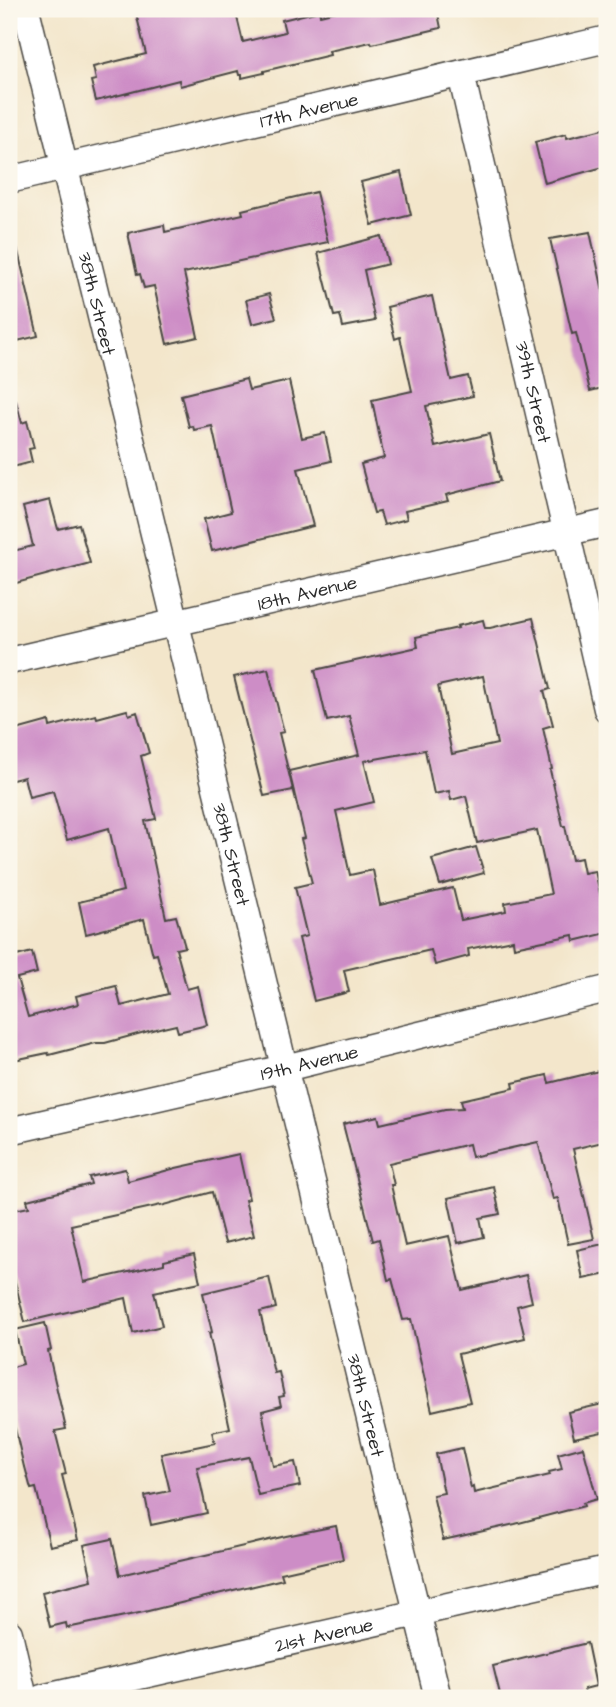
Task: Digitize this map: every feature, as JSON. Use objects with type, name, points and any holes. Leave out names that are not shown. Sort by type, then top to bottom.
[{"type":"street","name":"38th Street","points":[[26,9],[438,1698]]},
{"type":"street","name":"17th Avenue","points":[[9,180],[607,39]]},
{"type":"street","name":"39th Street","points":[[461,74],[607,709]]},
{"type":"street","name":"18th Avenue","points":[[9,661],[607,523]]},
{"type":"street","name":"19th Avenue","points":[[9,1131],[285,1068],[607,989]]},
{"type":"street","name":"21st Avenue","points":[[42,1698],[607,1570]]},
{"type":"street","points":[[9,1633],[24,1698]]},
{"type":"building","points":[[135,9],[235,9],[243,42],[285,32],[282,20],[319,11],[320,15],[345,9],[437,9],[441,28],[329,51],[330,55],[242,78],[238,71],[180,86],[179,80],[96,101],[91,81],[96,80],[93,67],[146,54]]},
{"type":"building","points":[[607,128],[607,166],[545,183],[535,142],[566,134],[567,138]]},
{"type":"building","points":[[401,172],[411,215],[372,225],[361,182]]},
{"type":"building","points":[[316,192],[328,242],[184,273],[198,337],[167,344],[154,286],[144,288],[140,274],[137,275],[128,233],[164,225],[165,232],[243,214],[242,210]]},
{"type":"building","points":[[590,232],[607,309],[607,387],[590,391],[576,333],[572,334],[550,239]]},
{"type":"building","points":[[381,236],[388,264],[364,270],[375,321],[343,327],[340,315],[334,316],[318,253]]},
{"type":"building","points":[[16,243],[38,336],[9,343],[9,244]]},
{"type":"building","points":[[269,294],[276,318],[252,324],[246,300]]},
{"type":"building","points":[[432,296],[451,380],[468,376],[473,396],[426,406],[435,447],[489,434],[500,481],[446,495],[448,501],[405,511],[407,519],[384,525],[380,512],[374,513],[361,464],[384,458],[372,400],[412,391],[400,337],[395,339],[387,307]]},
{"type":"building","points":[[246,379],[249,390],[289,381],[302,438],[325,433],[331,461],[298,469],[313,526],[212,551],[204,519],[231,512],[212,426],[194,430],[193,426],[189,427],[181,395]]},
{"type":"building","points":[[9,401],[16,401],[22,423],[27,421],[34,448],[29,449],[32,462],[9,468]]},
{"type":"building","points":[[50,500],[58,529],[79,524],[90,563],[9,585],[9,552],[33,546],[23,507]]},
{"type":"building","points":[[533,618],[550,689],[544,691],[553,725],[543,728],[563,826],[572,860],[581,858],[584,873],[595,871],[607,933],[574,941],[573,935],[514,947],[513,940],[468,949],[469,956],[435,965],[431,950],[344,970],[349,992],[314,1001],[299,938],[307,936],[295,887],[312,883],[301,839],[305,838],[289,771],[359,755],[349,716],[327,721],[315,670],[418,647],[416,637],[458,628],[457,626],[483,620],[485,628]],"holes":[[[483,676],[497,744],[452,754],[438,686]],[[425,750],[434,794],[449,791],[451,800],[466,796],[477,843],[537,830],[551,894],[505,903],[506,911],[461,920],[453,888],[380,905],[373,870],[350,875],[336,811],[374,802],[364,761]]]},
{"type":"building","points":[[268,669],[284,732],[279,733],[293,790],[264,796],[234,677]]},
{"type":"building","points":[[127,710],[129,715],[137,712],[149,753],[141,756],[156,819],[145,821],[166,918],[176,916],[185,947],[176,949],[187,989],[198,986],[207,1025],[178,1032],[176,1025],[163,1027],[105,1043],[9,1061],[9,958],[32,952],[37,973],[17,978],[28,1017],[78,1004],[76,996],[116,986],[121,1006],[168,994],[157,954],[153,955],[144,919],[86,934],[79,902],[123,891],[109,828],[67,840],[53,791],[29,797],[24,777],[9,781],[9,732],[49,721],[50,727]]},
{"type":"building","points":[[476,847],[484,873],[440,885],[432,859]]},
{"type":"building","points":[[607,1069],[607,1141],[573,1149],[594,1239],[568,1244],[558,1198],[553,1199],[538,1142],[472,1157],[469,1144],[389,1163],[394,1185],[391,1185],[405,1246],[449,1236],[462,1290],[526,1275],[532,1302],[517,1306],[525,1338],[458,1354],[470,1402],[432,1411],[411,1319],[403,1320],[392,1279],[388,1280],[379,1239],[373,1241],[343,1124],[378,1116],[380,1124],[445,1109],[463,1108],[461,1100],[514,1088],[513,1083],[547,1075],[549,1083]]},
{"type":"building","points":[[239,1154],[249,1199],[245,1200],[254,1236],[225,1243],[212,1192],[71,1225],[84,1282],[164,1264],[164,1261],[194,1254],[200,1282],[154,1292],[162,1326],[133,1333],[126,1298],[25,1322],[9,1257],[9,1211],[29,1207],[27,1200],[91,1184],[89,1177],[125,1169],[128,1181]]},
{"type":"building","points":[[494,1187],[500,1214],[480,1218],[484,1237],[458,1243],[448,1198]]},
{"type":"building","points":[[607,1243],[607,1274],[583,1279],[577,1250]]},
{"type":"building","points":[[269,1277],[276,1308],[260,1312],[274,1373],[279,1372],[284,1396],[279,1397],[281,1406],[262,1411],[273,1466],[295,1462],[300,1486],[258,1495],[249,1457],[197,1467],[207,1513],[151,1525],[145,1496],[170,1491],[161,1454],[215,1443],[212,1432],[230,1428],[203,1293]]},
{"type":"building","points":[[45,1323],[51,1350],[48,1351],[66,1429],[55,1431],[66,1474],[62,1475],[78,1540],[50,1546],[36,1488],[31,1489],[24,1467],[9,1403],[9,1368],[23,1364],[15,1330]]},
{"type":"building","points":[[607,1403],[607,1431],[574,1438],[568,1412]]},
{"type":"building","points":[[583,1447],[597,1499],[583,1503],[584,1506],[443,1540],[433,1495],[444,1493],[436,1454],[462,1448],[474,1493],[550,1475],[549,1472],[562,1469],[558,1454]]},
{"type":"building","points":[[336,1526],[343,1559],[281,1573],[283,1579],[144,1612],[67,1628],[66,1623],[50,1627],[42,1592],[92,1580],[84,1545],[112,1539],[120,1575]]},
{"type":"building","points":[[587,1643],[596,1686],[584,1689],[586,1698],[501,1698],[493,1666]]}]
